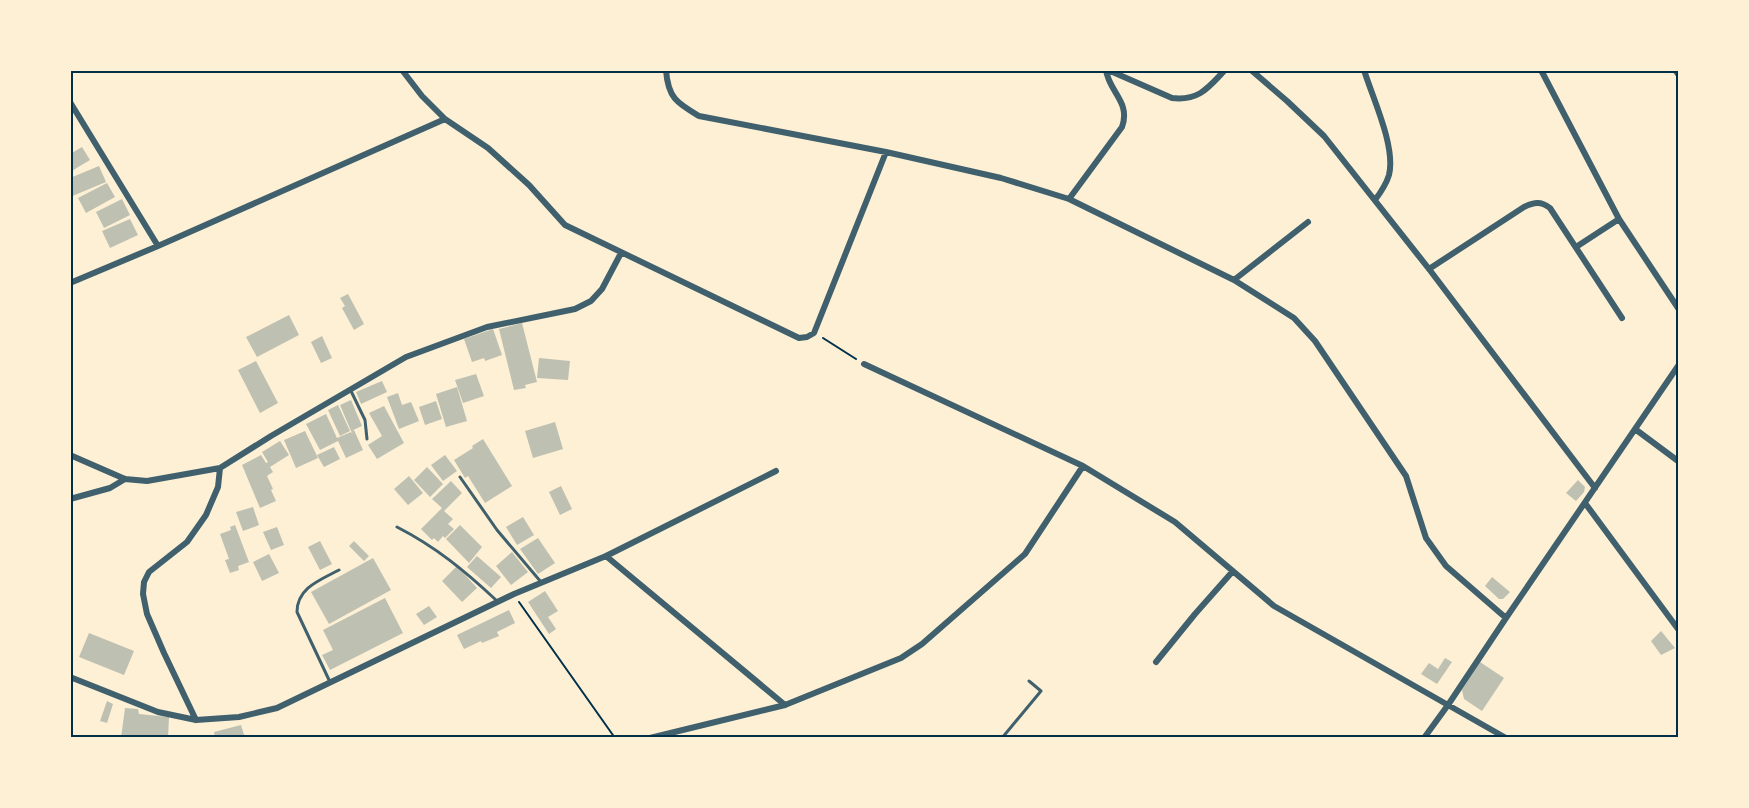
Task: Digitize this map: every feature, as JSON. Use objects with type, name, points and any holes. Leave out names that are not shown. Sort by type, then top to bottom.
[{"type":"street","points":[[402,70],[422,96],[445,118],[488,148],[530,185],[566,225],[799,338],[814,333],[886,152]]},
{"type":"street","points":[[666,70],[667,84],[678,103],[699,116],[886,152],[1001,178],[1069,199],[1234,280],[1294,318],[1315,341],[1406,476],[1426,538],[1446,566],[1506,618]]},
{"type":"street","points":[[1069,199],[1125,120],[1125,111],[1120,98],[1107,79],[1107,70],[1172,98],[1182,99],[1200,94],[1225,70]]},
{"type":"street","points":[[1251,70],[1324,136],[1595,488]]},
{"type":"street","points":[[1364,70],[1389,146],[1388,176],[1375,200]]},
{"type":"street","points":[[1541,70],[1619,219],[1678,308]]},
{"type":"street","points":[[1675,70],[1678,74]]},
{"type":"street","points":[[70,102],[158,246]]},
{"type":"street","points":[[70,283],[445,118]]},
{"type":"street","points":[[1428,269],[1531,203],[1545,204],[1550,208],[1622,318]]},
{"type":"street","points":[[1576,247],[1619,219]]},
{"type":"street","points":[[1234,280],[1308,222]]},
{"type":"street","points":[[70,454],[125,478],[147,481],[220,468],[406,357],[487,327],[575,309],[591,301],[602,289],[621,253]]},
{"type":"street","points":[[864,364],[1083,466],[1175,522],[1274,606],[1506,738]]},
{"type":"street","points":[[1424,738],[1678,366]]},
{"type":"street","points":[[1635,429],[1678,461]]},
{"type":"street","points":[[650,738],[785,705],[901,658],[922,644],[1025,554],[1083,466]]},
{"type":"street","points":[[196,720],[147,614],[143,594],[144,582],[149,572],[187,542],[206,515],[218,487],[220,468]]},
{"type":"street","points":[[70,677],[158,712],[196,720],[239,717],[277,708],[514,594],[606,556],[776,471]]},
{"type":"street","points":[[70,499],[110,488],[125,478]]},
{"type":"street","points":[[1585,503],[1678,629]]},
{"type":"street","points":[[606,556],[785,705]]},
{"type":"street","points":[[1156,662],[1233,571]]},
{"type":"lane","points":[[350,389],[365,420],[368,439]]},
{"type":"lane","points":[[460,477],[497,531],[541,583]]},
{"type":"lane","points":[[397,527],[426,543],[453,562],[498,602]]},
{"type":"lane","points":[[330,682],[297,612],[297,605],[298,598],[314,584],[339,570]]},
{"type":"lane","points":[[1002,738],[1041,691],[1029,681]]},
{"type":"path","points":[[814,333],[864,364]]},
{"type":"path","points":[[514,594],[615,738]]},
{"type":"building","points":[[82,147],[90,160],[70,172],[70,154]]},
{"type":"building","points":[[99,166],[106,182],[70,197],[70,178]]},
{"type":"building","points":[[107,183],[115,197],[86,213],[78,198]]},
{"type":"building","points":[[122,199],[130,215],[104,228],[96,212]]},
{"type":"building","points":[[130,219],[138,235],[110,248],[102,231]]},
{"type":"building","points":[[348,294],[364,324],[354,330],[342,308],[345,306],[340,298]]},
{"type":"building","points":[[289,315],[299,335],[257,357],[246,337]]},
{"type":"building","points":[[522,323],[537,382],[525,385],[526,388],[514,390],[499,329]]},
{"type":"building","points":[[493,329],[502,355],[485,361],[484,358],[472,362],[464,339]]},
{"type":"building","points":[[322,336],[332,358],[321,363],[311,342]]},
{"type":"building","points":[[539,358],[570,361],[568,380],[537,378]]},
{"type":"building","points":[[256,361],[278,403],[260,413],[238,370]]},
{"type":"building","points":[[476,374],[484,396],[463,403],[455,380]]},
{"type":"building","points":[[382,381],[387,392],[361,404],[356,392]]},
{"type":"building","points":[[457,387],[467,421],[446,427],[436,394]]},
{"type":"building","points":[[398,393],[402,405],[411,402],[419,421],[399,429],[387,397]]},
{"type":"building","points":[[351,400],[362,426],[351,431],[340,405]]},
{"type":"building","points":[[436,401],[442,419],[425,425],[419,407]]},
{"type":"building","points":[[338,405],[350,431],[340,436],[328,410]]},
{"type":"building","points":[[384,406],[404,443],[377,459],[368,445],[382,436],[369,413]]},
{"type":"building","points":[[326,414],[337,438],[351,432],[353,434],[351,431],[354,430],[363,450],[346,458],[338,441],[320,450],[306,424]]},
{"type":"building","points":[[555,422],[563,449],[533,458],[525,431]]},
{"type":"building","points":[[305,431],[318,458],[296,468],[284,440]]},
{"type":"building","points":[[483,439],[512,486],[485,503],[468,476],[465,478],[454,460]]},
{"type":"building","points":[[280,441],[289,455],[270,467],[273,472],[267,476],[276,501],[260,508],[242,465],[261,455],[266,463],[268,462],[262,452]]},
{"type":"building","points":[[334,447],[340,459],[324,467],[317,455]]},
{"type":"building","points":[[445,455],[457,471],[443,481],[431,465]]},
{"type":"building","points":[[427,467],[443,484],[430,497],[414,480]]},
{"type":"building","points":[[409,476],[423,493],[408,505],[394,489]]},
{"type":"building","points":[[1578,480],[1585,487],[1584,492],[1576,501],[1566,493]]},
{"type":"building","points":[[451,481],[462,493],[444,511],[453,519],[448,524],[454,529],[438,542],[434,538],[432,540],[421,529],[442,508],[432,499]]},
{"type":"building","points":[[561,486],[572,509],[560,515],[549,492]]},
{"type":"building","points":[[253,507],[259,525],[243,531],[236,512]]},
{"type":"building","points":[[523,517],[534,535],[517,545],[506,527]]},
{"type":"building","points":[[235,525],[249,562],[238,566],[239,570],[230,573],[225,560],[229,559],[220,534],[231,530],[230,527]]},
{"type":"building","points":[[460,525],[482,547],[469,563],[446,539]]},
{"type":"building","points":[[277,527],[284,545],[271,550],[263,532]]},
{"type":"building","points":[[538,538],[555,563],[538,574],[520,549]]},
{"type":"building","points":[[320,541],[332,564],[320,570],[308,547]]},
{"type":"building","points":[[354,541],[369,556],[364,561],[349,546]]},
{"type":"building","points":[[512,552],[528,572],[511,585],[496,566]]},
{"type":"building","points":[[269,554],[279,573],[262,581],[253,562]]},
{"type":"building","points":[[477,556],[501,577],[491,588],[467,567]]},
{"type":"building","points":[[373,558],[391,590],[329,624],[311,592]]},
{"type":"building","points":[[457,566],[477,588],[462,602],[442,581]]},
{"type":"building","points":[[1492,577],[1510,592],[1503,599],[1499,599],[1485,586]]},
{"type":"building","points":[[545,591],[558,611],[548,617],[556,629],[549,634],[528,602]]},
{"type":"building","points":[[385,598],[403,633],[330,670],[322,655],[333,650],[323,630]]},
{"type":"building","points":[[429,606],[437,617],[424,625],[416,614]]},
{"type":"building","points":[[509,610],[515,623],[497,632],[499,636],[464,649],[457,635]]},
{"type":"building","points":[[1661,631],[1675,648],[1661,655],[1651,641]]},
{"type":"building","points":[[89,633],[134,651],[124,675],[79,657]]},
{"type":"building","points":[[1445,658],[1452,662],[1437,684],[1421,674],[1429,663],[1438,669]]},
{"type":"building","points":[[1480,662],[1504,678],[1482,711],[1464,699],[1462,690]]},
{"type":"building","points":[[107,701],[113,704],[107,723],[100,721]]},
{"type":"building","points":[[125,708],[138,709],[139,714],[169,717],[168,738],[121,738]]},
{"type":"building","points":[[241,725],[245,738],[215,738],[214,732]]}]
